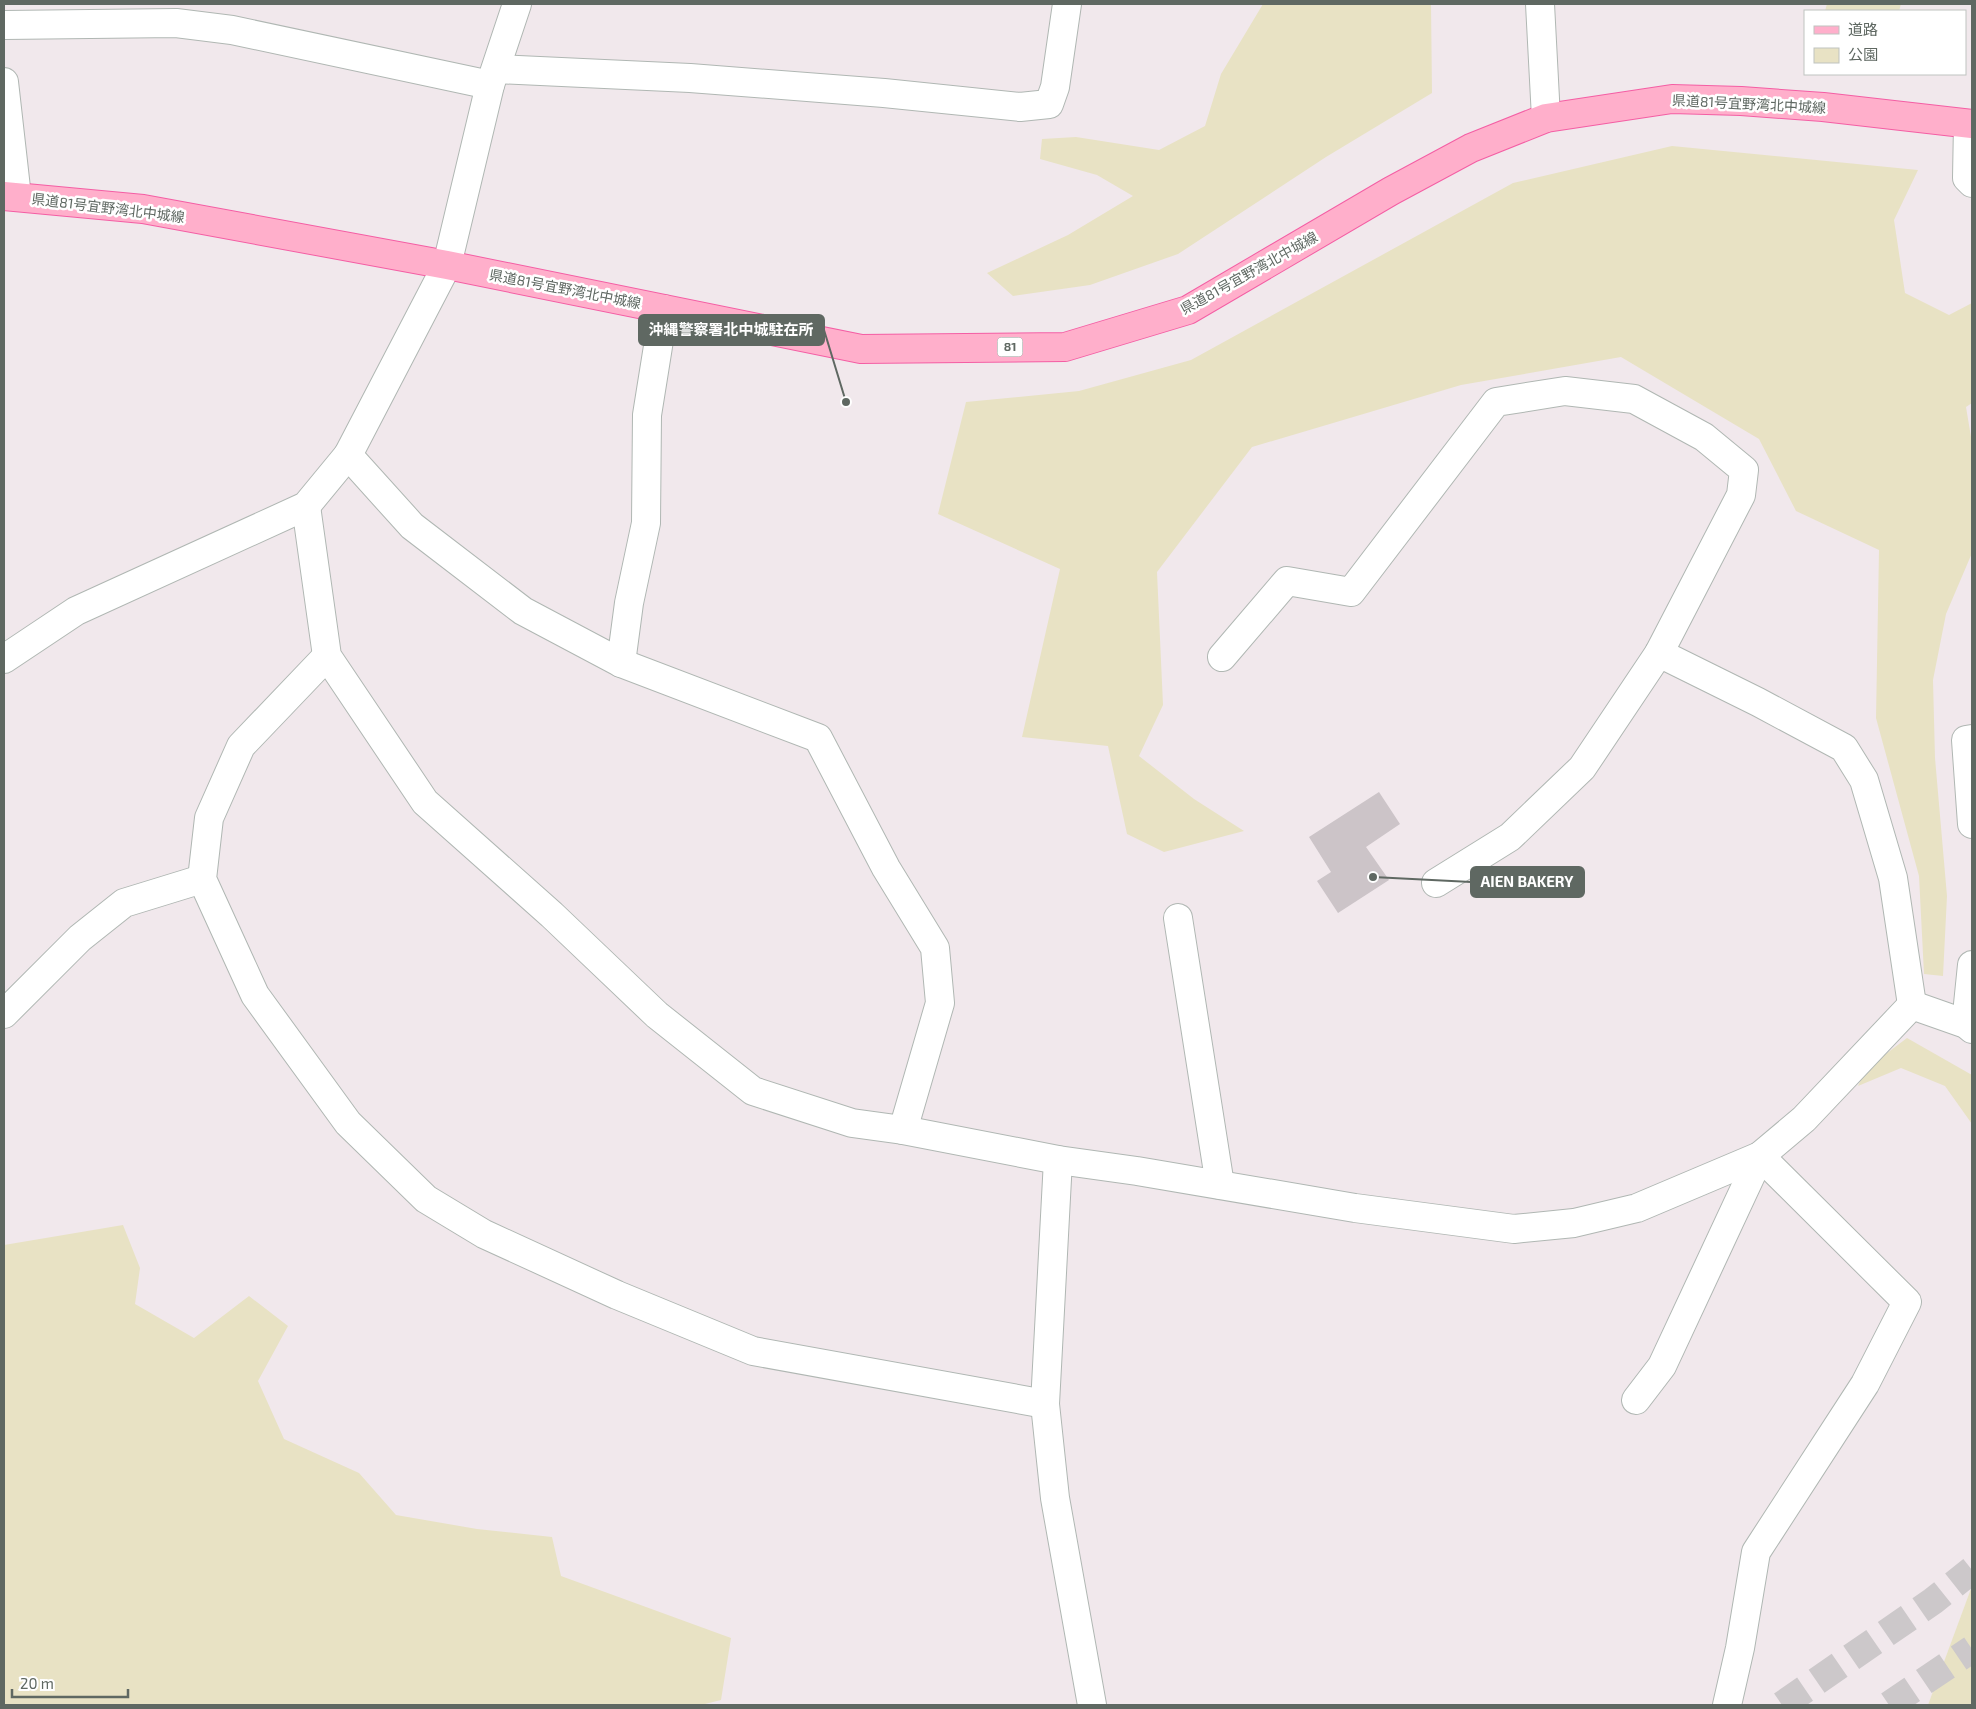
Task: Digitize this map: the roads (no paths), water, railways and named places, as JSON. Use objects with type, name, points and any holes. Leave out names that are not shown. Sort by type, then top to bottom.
[{"type":"main road","name":"県道81号宜野湾北中城線","points":[[11,196],[143,209],[447,265],[861,349],[1065,347],[1188,310],[1391,191],[1471,148],[1546,118],[1672,99],[1741,101],[1823,107],[1970,124]]},
{"type":"street","points":[[5,656],[76,611],[306,506],[348,455],[447,265],[493,77],[517,4]]},
{"type":"street","points":[[4,25],[176,23],[232,30],[493,77],[690,78],[884,93],[1020,108],[1049,104],[1055,87],[1067,4]]},
{"type":"street","points":[[1540,4],[1546,118]]},
{"type":"street","points":[[4,82],[11,196]]},
{"type":"street","points":[[1970,124],[1967,178],[1972,183]]},
{"type":"street","points":[[621,664],[629,603],[646,523],[647,415],[664,309]]},
{"type":"street","points":[[1222,657],[1287,581],[1351,592],[1496,402],[1565,391],[1634,399],[1704,436],[1744,470],[1741,495],[1659,653],[1582,768],[1510,837],[1436,883]]},
{"type":"street","points":[[348,455],[412,526],[523,611],[621,664],[818,738],[886,868],[935,948],[940,1003],[902,1130]]},
{"type":"street","points":[[306,506],[327,656],[425,802],[552,915],[657,1015],[753,1091],[852,1122],[1058,1160],[1355,1208],[1514,1229],[1574,1223],[1637,1208],[1760,1156],[1804,1119],[1912,1005]]},
{"type":"street","points":[[1659,653],[1758,702],[1844,748],[1864,780],[1893,878],[1912,1005]]},
{"type":"street","points":[[327,656],[240,746],[209,818],[202,879],[255,995],[348,1122],[426,1200],[484,1234],[617,1295],[753,1351],[1045,1404]]},
{"type":"street","points":[[1972,740],[1966,740],[1972,824]]},
{"type":"street","points":[[4,1014],[80,938],[124,903],[202,879]]},
{"type":"street","points":[[1178,918],[1220,1185]]},
{"type":"street","points":[[1912,1005],[1969,1027],[1972,965]]},
{"type":"street","points":[[1636,1400],[1662,1366],[1760,1156]]},
{"type":"street","points":[[1727,1705],[1740,1648],[1756,1552],[1865,1384],[1907,1302],[1760,1156]]},
{"type":"street","points":[[1058,1160],[1045,1404],[1055,1498],[1092,1705]]},
{"type":"tunnel","points":[[1782,1705],[1933,1601],[1972,1570]]},
{"type":"tunnel","points":[[1889,1705],[1972,1649]]},
{"type":"place","name":"沖縄警察署北中城駐在所","points":[[846,402]]},
{"type":"place","name":"AIEN BAKERY","points":[[1373,877]]}]
